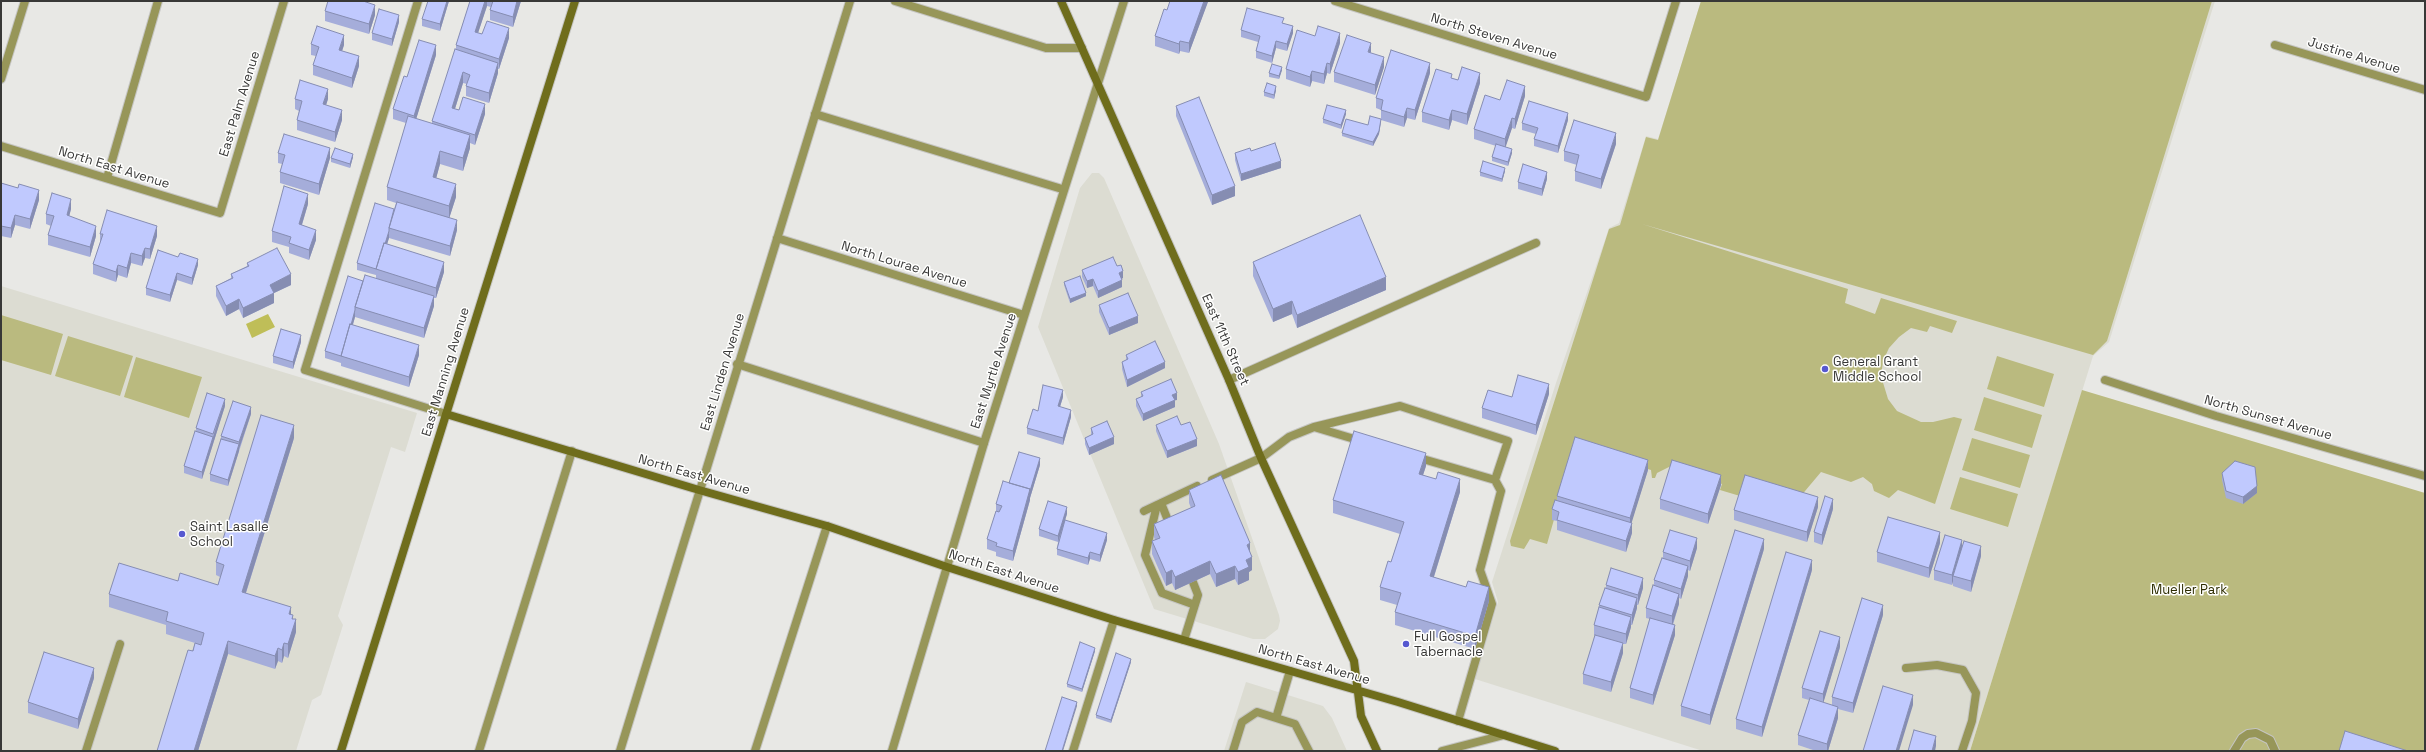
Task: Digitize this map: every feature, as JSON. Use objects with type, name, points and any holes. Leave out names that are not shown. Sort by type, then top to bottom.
[{"type":"main road","name":"East Manning Avenue","points":[[341,751],[575,1]]},
{"type":"main road","name":"East 11th Street","points":[[1061,1],[1229,380],[1261,458],[1354,661],[1361,716],[1377,751]]},
{"type":"main road","name":"North East Avenue","points":[[446,414],[699,490],[827,526],[947,567],[1114,620],[1358,691],[1555,751]]},
{"type":"street","points":[[1,79],[25,1]]},
{"type":"street","points":[[107,178],[158,1]]},
{"type":"street","name":"East Palm Avenue","points":[[220,213],[284,1]]},
{"type":"street","points":[[418,1],[305,370],[446,414]]},
{"type":"street","name":"East Linden Avenue","points":[[620,751],[850,1]]},
{"type":"street","points":[[895,1],[1046,48],[1082,48]]},
{"type":"street","name":"East Myrtle Avenue","points":[[892,751],[1062,189],[1124,1]]},
{"type":"street","name":"North Steven Avenue","points":[[1335,1],[1646,96],[1676,1]]},
{"type":"street","name":"Justine Avenue","points":[[2275,45],[2425,90]]},
{"type":"street","points":[[815,114],[1062,189]]},
{"type":"street","name":"North East Avenue","points":[[1,146],[220,213]]},
{"type":"street","name":"North Lourae Avenue","points":[[777,238],[1024,315]]},
{"type":"street","points":[[1229,380],[1536,244]]},
{"type":"street","points":[[738,364],[984,443]]},
{"type":"street","name":"North Sunset Avenue","points":[[2105,380],[2216,416],[2425,476]]},
{"type":"street","points":[[1144,511],[1261,458],[1289,437],[1314,427],[1400,406],[1508,441],[1495,480]]},
{"type":"street","points":[[1314,427],[1368,443]]},
{"type":"street","points":[[479,751],[572,451]]},
{"type":"street","points":[[1405,454],[1495,480],[1501,491],[1480,570],[1492,604],[1458,721]]},
{"type":"street","points":[[1159,504],[1176,540]]},
{"type":"street","points":[[1159,504],[1145,555],[1162,593],[1195,605]]},
{"type":"street","points":[[755,751],[827,526]]},
{"type":"street","points":[[1184,640],[1195,605],[1197,591],[1185,562]]},
{"type":"street","points":[[1073,751],[1114,620]]},
{"type":"street","points":[[86,751],[120,644]]},
{"type":"street","points":[[1906,668],[1937,665],[1963,670],[1976,693],[1972,721],[1962,751]]},
{"type":"street","points":[[1276,718],[1290,671]]},
{"type":"street","points":[[1233,751],[1242,722],[1257,712],[1295,724],[1309,751]]},
{"type":"street","points":[[2234,751],[2242,738],[2248,734],[2256,733],[2270,740],[2275,751]]},
{"type":"street","points":[[1442,751],[1504,735]]},
{"type":"shaded area","name":"General Grant Middle School","points":[[1701,1],[2215,1],[2109,342],[2093,356],[1970,751],[1703,751],[1475,679],[1498,602],[1492,582],[1556,383],[1609,228],[1619,223],[1646,136],[1658,139]]},
{"type":"shaded area","points":[[1092,173],[1099,173],[1104,178],[1219,444],[1279,615],[1280,621],[1278,629],[1265,639],[1253,639],[1154,609],[1038,327],[1080,188]]},
{"type":"shaded area","name":"Saint Lasalle School","points":[[1,286],[417,413],[405,452],[391,447],[338,616],[343,625],[321,695],[312,700],[296,751],[1,751]]},
{"type":"shaded area","points":[[268,314],[275,327],[252,338],[246,324]]},
{"type":"shaded area","points":[[1246,682],[1323,706],[1332,718],[1347,751],[1224,751]]},
{"type":"green space","points":[[1701,1],[2212,1],[2107,341],[2093,355],[1642,224],[1848,289],[1845,303],[1875,314],[1881,298],[1957,321],[1952,333],[1930,326],[1927,332],[1911,328],[1899,337],[1889,348],[1883,361],[1881,376],[1888,399],[1897,411],[1921,422],[1933,422],[1954,417],[1962,419],[1935,504],[1898,490],[1889,498],[1874,491],[1872,484],[1863,477],[1851,482],[1821,472],[1800,497],[1740,496],[1720,490],[1722,484],[1671,466],[1657,473],[1655,478],[1652,478],[1651,470],[1575,446],[1547,544],[1530,539],[1524,549],[1511,546],[1510,541],[1609,229],[1620,225],[1646,137],[1658,140]]},
{"type":"green space","points":[[1,315],[63,334],[51,375],[1,360]]},
{"type":"green space","points":[[68,336],[133,356],[120,396],[55,376]]},
{"type":"green space","points":[[1997,356],[2054,374],[2044,407],[1987,389]]},
{"type":"green space","points":[[136,357],[202,377],[189,418],[124,397]]},
{"type":"green space","name":"Mueller Park","points":[[2082,390],[2425,493],[2425,751],[1970,751]]},
{"type":"green space","points":[[1984,397],[2042,415],[2032,448],[1974,430]]},
{"type":"green space","points":[[1972,438],[2030,455],[2020,488],[1962,470]]},
{"type":"green space","points":[[1960,477],[2018,494],[2008,527],[1950,509]]},
{"type":"building","points":[[328,1],[363,1],[375,5],[369,24],[325,11]]},
{"type":"building","points":[[428,1],[447,1],[440,24],[422,19]]},
{"type":"building","points":[[470,1],[485,1],[475,32],[482,34],[487,21],[509,28],[499,59],[456,45]]},
{"type":"building","points":[[493,1],[517,1],[513,17],[490,10]]},
{"type":"building","points":[[1170,1],[1204,1],[1189,43],[1180,41],[1179,44],[1155,36],[1164,9],[1167,10]]},
{"type":"building","points":[[1247,8],[1284,18],[1282,23],[1293,26],[1287,44],[1276,41],[1272,56],[1256,51],[1260,36],[1241,30]]},
{"type":"building","points":[[379,9],[399,15],[392,39],[372,33]]},
{"type":"building","points":[[317,26],[344,35],[339,50],[359,56],[352,78],[313,65],[319,47],[311,44]]},
{"type":"building","points":[[1318,26],[1340,33],[1330,64],[1327,63],[1324,74],[1312,71],[1310,77],[1286,69],[1297,30],[1315,36]]},
{"type":"building","points":[[1347,35],[1371,43],[1368,52],[1384,57],[1375,85],[1334,72]]},
{"type":"building","points":[[419,40],[436,45],[414,116],[393,109],[404,76],[407,77]]},
{"type":"building","points":[[455,49],[498,63],[489,93],[466,86],[470,75],[463,72],[452,108],[459,110],[463,97],[485,104],[475,135],[432,121]]},
{"type":"building","points":[[1391,50],[1430,63],[1415,110],[1407,108],[1404,117],[1381,110],[1383,100],[1376,98]]},
{"type":"building","points":[[1272,64],[1282,67],[1279,76],[1269,73]]},
{"type":"building","points":[[1462,67],[1480,73],[1467,114],[1452,110],[1449,120],[1422,112],[1436,69],[1452,74],[1451,78],[1458,80]]},
{"type":"building","points":[[300,80],[328,89],[323,104],[342,110],[335,132],[297,120],[302,101],[295,99]]},
{"type":"building","points":[[1507,80],[1525,86],[1515,119],[1512,118],[1505,139],[1474,129],[1485,95],[1500,100]]},
{"type":"building","points":[[1267,83],[1276,86],[1274,95],[1264,92]]},
{"type":"building","points":[[1199,97],[1235,186],[1212,195],[1176,106]]},
{"type":"building","points":[[1529,101],[1568,113],[1558,146],[1534,139],[1538,128],[1522,123]]},
{"type":"building","points":[[1327,105],[1346,110],[1341,125],[1323,119]]},
{"type":"building","points":[[408,116],[470,135],[463,158],[440,151],[433,177],[456,184],[449,206],[387,187]]},
{"type":"building","points":[[1370,116],[1381,119],[1379,131],[1373,142],[1342,133],[1346,119],[1368,125]]},
{"type":"building","points":[[1574,120],[1616,133],[1601,179],[1575,171],[1579,155],[1564,151]]},
{"type":"building","points":[[284,134],[330,148],[319,184],[280,172],[285,155],[278,153]]},
{"type":"building","points":[[1275,143],[1281,161],[1241,174],[1235,153],[1250,148],[1251,151]]},
{"type":"building","points":[[1496,144],[1512,149],[1508,162],[1492,157]]},
{"type":"building","points":[[335,148],[353,154],[350,164],[331,158]]},
{"type":"building","points":[[1483,161],[1505,168],[1502,179],[1480,172]]},
{"type":"building","points":[[1523,164],[1547,172],[1542,189],[1518,182]]},
{"type":"building","points":[[1,183],[18,188],[19,184],[39,190],[30,219],[15,215],[11,228],[1,226]]},
{"type":"building","points":[[284,186],[308,194],[299,224],[316,230],[309,250],[289,243],[291,237],[272,231]]},
{"type":"building","points":[[52,193],[71,199],[67,215],[96,226],[90,247],[48,235],[54,216],[46,214]]},
{"type":"building","points":[[397,202],[457,220],[450,246],[389,228]]},
{"type":"building","points":[[375,203],[394,209],[389,231],[376,269],[357,263]]},
{"type":"building","points":[[107,210],[157,226],[150,249],[145,248],[142,256],[131,253],[127,268],[118,265],[116,272],[93,264],[103,234],[100,234]]},
{"type":"building","points":[[1360,215],[1386,277],[1297,315],[1292,301],[1273,309],[1253,262]]},
{"type":"building","points":[[384,243],[444,262],[436,288],[376,269]]},
{"type":"building","points":[[277,248],[291,274],[270,285],[274,293],[243,308],[239,299],[226,306],[216,286],[233,278],[231,274],[249,266],[247,263]]},
{"type":"building","points":[[158,250],[178,257],[180,253],[198,259],[192,278],[177,273],[170,295],[146,288]]},
{"type":"building","points":[[1113,257],[1117,266],[1121,265],[1123,271],[1119,273],[1122,280],[1098,291],[1093,279],[1087,281],[1082,270]]},
{"type":"building","points":[[365,275],[434,296],[424,328],[355,307]]},
{"type":"building","points":[[348,276],[363,281],[341,356],[325,351]]},
{"type":"building","points":[[1080,276],[1086,293],[1070,299],[1064,282]]},
{"type":"building","points":[[1128,293],[1138,316],[1109,328],[1099,305]]},
{"type":"building","points":[[350,324],[419,345],[409,377],[341,356]]},
{"type":"building","points":[[281,329],[301,335],[293,362],[273,356]]},
{"type":"building","points":[[1155,341],[1165,362],[1127,380],[1122,362],[1128,359],[1126,355]]},
{"type":"building","points":[[1518,375],[1549,384],[1536,425],[1482,408],[1488,390],[1512,397]]},
{"type":"building","points":[[1171,379],[1177,393],[1172,395],[1175,400],[1143,414],[1136,399],[1143,396],[1141,392]]},
{"type":"building","points":[[1043,385],[1063,390],[1058,406],[1071,410],[1063,438],[1027,428],[1033,409],[1038,411]]},
{"type":"building","points":[[207,393],[225,399],[213,434],[196,428]]},
{"type":"building","points":[[233,401],[251,407],[239,442],[221,436]]},
{"type":"building","points":[[261,415],[294,425],[242,592],[291,607],[289,614],[293,615],[292,619],[296,619],[288,644],[284,643],[282,650],[278,648],[275,656],[228,641],[194,751],[157,751],[188,650],[193,651],[195,643],[201,645],[204,633],[166,621],[168,612],[109,594],[119,563],[178,581],[180,573],[218,585],[224,565],[216,562]]},
{"type":"building","points":[[1177,416],[1181,425],[1190,422],[1197,439],[1167,451],[1156,425]]},
{"type":"building","points":[[1107,421],[1114,437],[1089,448],[1085,438],[1093,434],[1091,428]]},
{"type":"building","points":[[195,431],[213,437],[202,472],[184,466]]},
{"type":"building","points":[[1354,431],[1426,453],[1419,474],[1436,479],[1438,472],[1460,479],[1430,576],[1466,587],[1468,581],[1489,587],[1475,636],[1395,612],[1401,593],[1380,587],[1388,561],[1391,562],[1404,522],[1333,500]]},
{"type":"building","points":[[1575,437],[1648,460],[1630,518],[1557,496]]},
{"type":"building","points":[[221,439],[239,444],[228,480],[210,474]]},
{"type":"building","points":[[1019,452],[1040,458],[1030,491],[1030,489],[1009,483]]},
{"type":"building","points":[[1672,460],[1721,475],[1708,514],[1660,499]]},
{"type":"building","points":[[2235,461],[2255,467],[2257,486],[2243,497],[2226,491],[2222,473]]},
{"type":"building","points":[[1221,475],[1250,543],[1247,545],[1252,557],[1246,560],[1249,567],[1238,572],[1235,566],[1216,574],[1210,561],[1175,577],[1172,570],[1166,573],[1152,541],[1160,538],[1154,524],[1195,506],[1189,490]]},
{"type":"building","points":[[1745,475],[1818,497],[1807,532],[1734,510]]},
{"type":"building","points":[[1003,481],[1030,489],[1013,551],[996,546],[997,543],[987,539],[996,511],[999,512],[1002,506],[996,504]]},
{"type":"building","points":[[1825,496],[1833,499],[1822,535],[1814,532]]},
{"type":"building","points":[[1555,500],[1632,523],[1626,541],[1557,520],[1559,512],[1552,509]]},
{"type":"building","points":[[1048,501],[1067,507],[1058,536],[1039,529]]},
{"type":"building","points":[[1888,517],[1940,532],[1929,568],[1877,552]]},
{"type":"building","points":[[1065,520],[1107,533],[1100,555],[1090,552],[1088,558],[1057,549]]},
{"type":"building","points":[[1670,530],[1697,538],[1690,561],[1663,552]]},
{"type":"building","points":[[1735,530],[1764,539],[1710,715],[1681,706]]},
{"type":"building","points":[[1945,535],[1962,540],[1952,575],[1934,570]]},
{"type":"building","points":[[1964,541],[1981,546],[1971,581],[1953,576]]},
{"type":"building","points":[[1786,552],[1812,560],[1762,727],[1736,719]]},
{"type":"building","points":[[1662,558],[1688,566],[1681,589],[1654,580]]},
{"type":"building","points":[[1611,568],[1643,578],[1638,595],[1606,585]]},
{"type":"building","points":[[1653,585],[1679,594],[1672,616],[1646,608]]},
{"type":"building","points":[[1605,588],[1637,598],[1632,615],[1599,605]]},
{"type":"building","points":[[1862,598],[1883,605],[1853,703],[1832,697]]},
{"type":"building","points":[[1599,607],[1631,617],[1626,634],[1594,625]]},
{"type":"building","points":[[1650,618],[1675,625],[1653,695],[1630,688]]},
{"type":"building","points":[[1820,631],[1840,637],[1823,694],[1802,688]]},
{"type":"building","points":[[1595,635],[1623,643],[1611,682],[1583,674]]},
{"type":"building","points":[[1080,642],[1095,648],[1082,689],[1067,684]]},
{"type":"building","points":[[44,652],[94,668],[78,719],[28,702]]},
{"type":"building","points":[[1116,653],[1131,659],[1111,720],[1096,715]]},
{"type":"building","points":[[1883,686],[1913,695],[1896,751],[1863,751]]},
{"type":"building","points":[[1062,697],[1077,702],[1062,751],[1045,751]]},
{"type":"building","points":[[1810,698],[1838,707],[1827,744],[1798,735]]},
{"type":"building","points":[[1914,730],[1936,736],[1932,751],[1908,751]]},
{"type":"building","points":[[2345,731],[2408,751],[2339,751]]},
{"type":"place","name":"General Grant Middle School","points":[[1825,369]]},
{"type":"place","name":"Saint Lasalle School","points":[[182,534]]},
{"type":"place","name":"Full Gospel Tabernacle","points":[[1406,644]]}]
